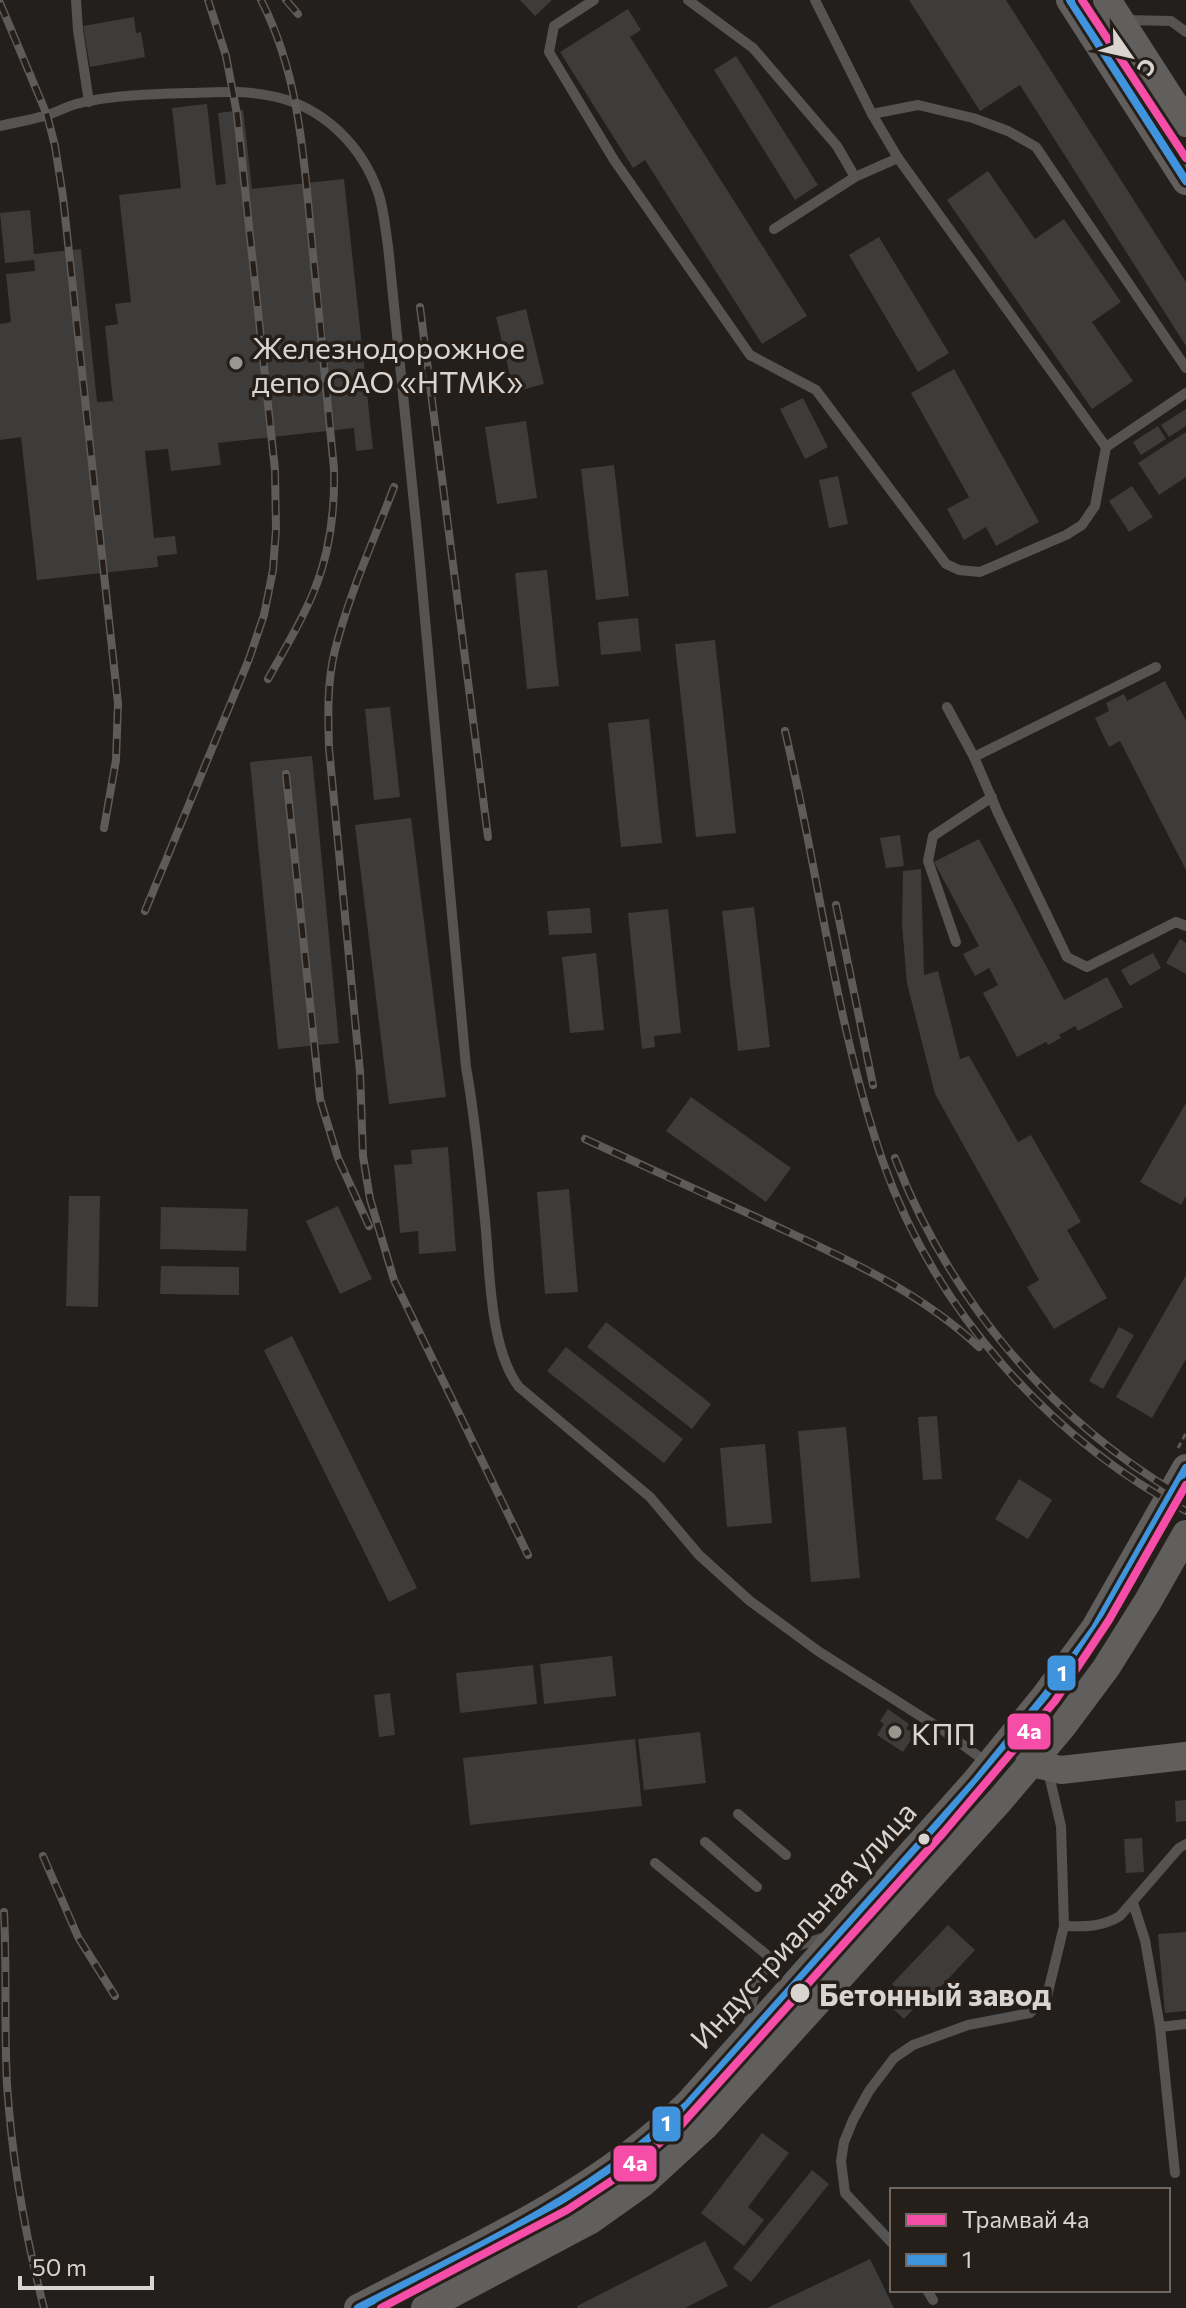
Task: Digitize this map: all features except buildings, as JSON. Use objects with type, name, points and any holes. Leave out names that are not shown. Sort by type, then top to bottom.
[{"type":"main road","points":[[1070,0],[1186,181]]},
{"type":"main road","points":[[1113,10],[1182,107]]},
{"type":"main road","name":"Индустриальная улица","points":[[358,2308],[562,2201],[647,2142],[672,2120],[989,1764],[1045,1696],[1095,1628],[1186,1468]]},
{"type":"main road","points":[[425,2308],[589,2221],[644,2182],[683,2148],[1040,1765],[1062,1727],[1106,1668],[1186,1534]]},
{"type":"main road","points":[[1045,1696],[1023,1735],[1025,1749],[1040,1765],[1074,1770],[1186,1756]]},
{"type":"main road","points":[[1062,1727],[1081,1751],[1111,1765]]},
{"type":"lane","points":[[76,0],[89,102]]},
{"type":"lane","points":[[594,0],[554,26],[549,52],[614,160],[750,355],[816,390],[946,564],[959,570],[980,572],[1082,525],[1095,506],[1106,447],[1186,393]]},
{"type":"lane","points":[[688,0],[753,48],[837,146],[855,177]]},
{"type":"lane","points":[[815,0],[872,114],[898,158],[1106,447]]},
{"type":"lane","points":[[1113,10],[1171,21],[1186,32]]},
{"type":"lane","points":[[0,126],[89,102],[161,94],[215,92],[277,97],[317,114],[337,129],[366,164],[379,194],[388,246],[466,1067],[502,1358],[509,1374],[532,1399],[650,1497],[699,1555],[750,1601],[818,1651],[944,1731],[989,1764]]},
{"type":"lane","points":[[872,114],[918,105],[973,118],[1008,131],[1036,147],[1186,368]]},
{"type":"lane","points":[[774,229],[855,177],[898,158]]},
{"type":"lane","points":[[974,757],[1156,667]]},
{"type":"lane","points":[[947,707],[974,757],[1067,957],[1087,967],[1176,922],[1186,926]]},
{"type":"lane","points":[[956,942],[928,861],[929,847],[933,836],[992,797]]},
{"type":"lane","points":[[890,2241],[845,2193],[842,2180],[844,2142],[869,2091],[894,2058],[913,2045],[968,2025],[1030,2013],[1047,1996],[1064,1926],[1061,1826],[1040,1765]]},
{"type":"lane","points":[[738,1814],[786,1855]]},
{"type":"lane","points":[[705,1842],[757,1887]]},
{"type":"lane","points":[[1064,1926],[1097,1926],[1110,1922],[1133,1903],[1179,1848],[1186,1844]]},
{"type":"lane","points":[[655,1863],[773,1960]]},
{"type":"lane","points":[[1133,1903],[1145,1940],[1160,2027],[1175,2173]]},
{"type":"lane","points":[[745,2039],[757,1979],[773,1960],[782,1951],[839,1933]]},
{"type":"lane","points":[[1160,2027],[1186,2024]]},
{"type":"railway","points":[[145,911],[249,659],[264,615],[273,570],[276,529],[275,470],[237,114],[226,56],[208,0]]},
{"type":"railway","points":[[261,0],[284,58],[298,119],[334,469],[334,500],[324,561],[304,613],[268,679]]},
{"type":"railway","points":[[286,0],[298,14]]},
{"type":"railway","points":[[0,3],[47,115],[63,197],[118,703],[116,760],[104,828]]},
{"type":"railway","points":[[420,307],[488,837]]},
{"type":"railway","points":[[394,487],[341,629],[332,662],[329,699],[329,748],[360,1072],[363,1156],[370,1199],[394,1280],[528,1555]]},
{"type":"railway","points":[[785,731],[852,1056],[883,1162],[905,1216],[933,1269],[1003,1365],[1044,1408],[1088,1446],[1136,1481],[1186,1511]]},
{"type":"railway","points":[[286,774],[320,1099],[338,1158],[369,1226]]},
{"type":"railway","points":[[836,905],[873,1085]]},
{"type":"railway","points":[[585,1139],[879,1277],[931,1308],[979,1347]]},
{"type":"railway","points":[[895,1158],[917,1209],[944,1259],[974,1306],[1008,1350],[1087,1429],[1131,1464],[1178,1494]]},
{"type":"railway","points":[[43,1856],[78,1937],[115,1996]]},
{"type":"railway","points":[[4,1912],[9,2112],[20,2197],[44,2308]]},
{"type":"tram line","name":"4а","points":[[1082,0],[1186,158]]},
{"type":"tram line","name":"4а","points":[[381,2308],[567,2210],[625,2172],[681,2125],[944,1832],[1055,1701],[1109,1620],[1186,1485]]},
{"type":"transit line","name":"1","points":[[1070,0],[1186,181]]},
{"type":"transit line","name":"1","points":[[358,2308],[488,2242],[582,2187],[622,2160],[688,2104],[975,1782],[1045,1696],[1095,1628],[1186,1468]]},
{"type":"place","name":"Железнодорожное депо ОАО «НТМК»","points":[[236,363]]},
{"type":"place","name":"КПП","points":[[895,1732]]},
{"type":"place","name":"Бетонный завод","points":[[800,1993]]}]
